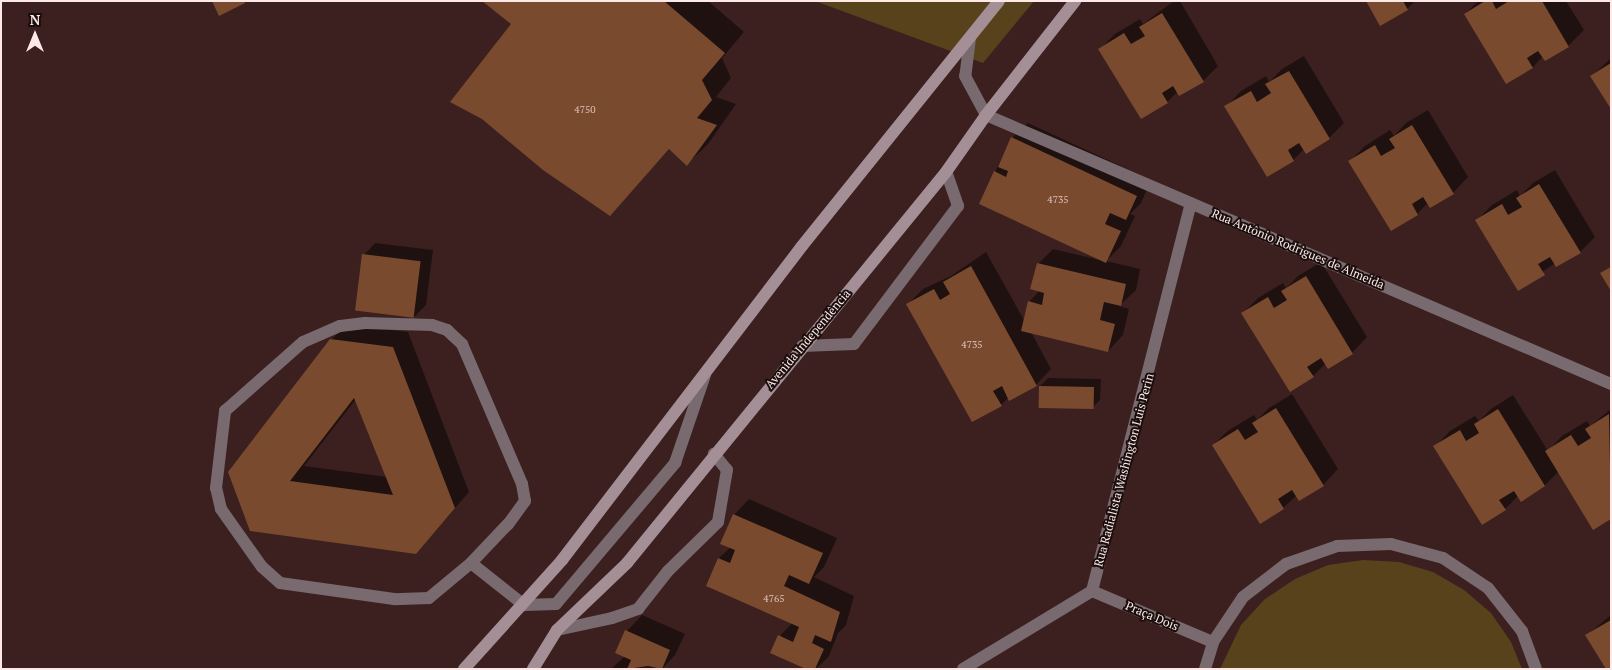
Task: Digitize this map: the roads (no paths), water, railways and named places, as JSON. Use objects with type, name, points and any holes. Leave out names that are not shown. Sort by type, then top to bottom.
[{"type":"main road","points":[[464,669],[524,606],[802,246],[999,1]]},
{"type":"main road","name":"Avenida Independência","points":[[534,669],[557,630],[627,563],[802,346],[946,172],[986,115],[1075,1]]},
{"type":"street","points":[[970,38],[965,76],[986,115]]},
{"type":"street","name":"Rua Antônio Rodrigues de Almeida","points":[[986,115],[1611,384]]},
{"type":"street","points":[[802,346],[854,344],[958,206],[946,172]]},
{"type":"street","name":"Rua Radialista Washington Luis Perin","points":[[1092,591],[1191,203]]},
{"type":"street","points":[[365,323],[432,325],[447,330],[462,344],[522,484],[525,501],[508,524],[470,563],[430,598],[394,599],[280,583],[262,567],[221,509],[216,488],[225,411],[303,342],[340,326],[365,323]]},
{"type":"street","points":[[470,563],[524,606],[556,604],[675,463],[706,372]]},
{"type":"street","points":[[557,630],[612,618],[638,609],[668,572],[718,522],[727,470],[714,454]]},
{"type":"street","points":[[1205,669],[1213,642],[1243,597],[1286,564],[1337,546],[1391,544],[1443,558],[1488,588],[1522,631],[1536,669]]},
{"type":"street","points":[[963,669],[1092,591]]},
{"type":"street","name":"Praça Dois","points":[[1092,591],[1213,642]]}]
